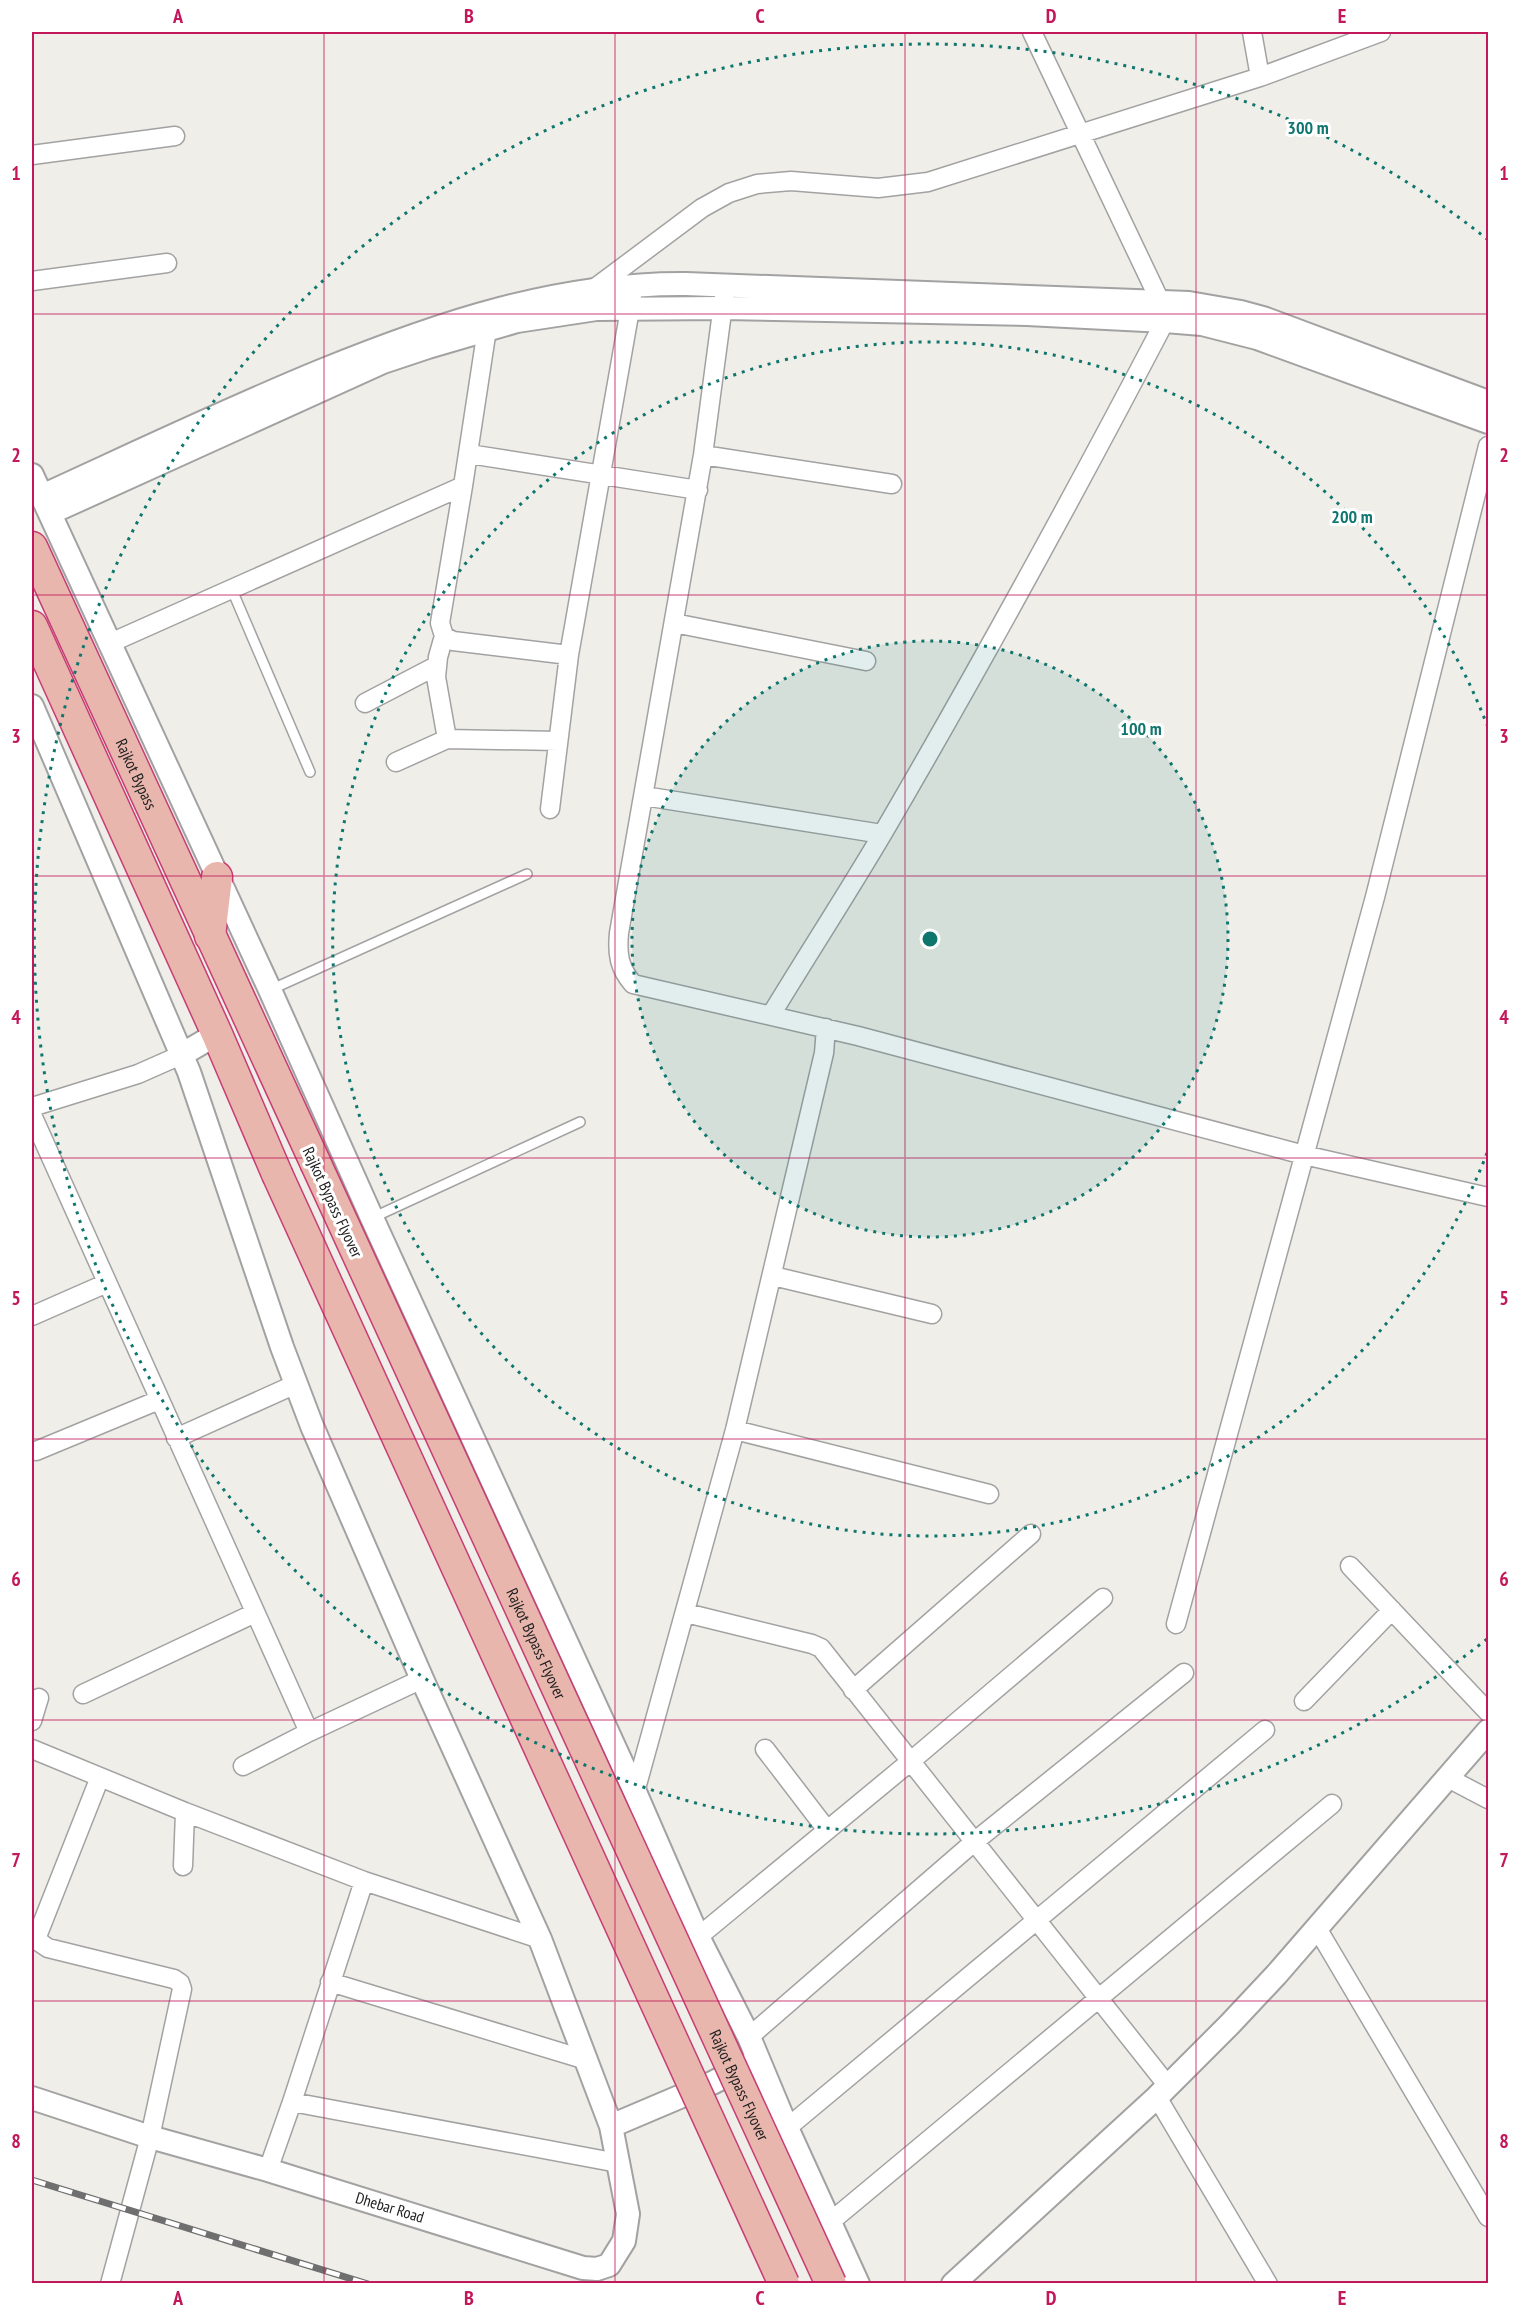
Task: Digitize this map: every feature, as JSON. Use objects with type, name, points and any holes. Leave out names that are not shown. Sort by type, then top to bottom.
[{"type":"highway","name":"Rajkot Bypass","points":[[32,547],[242,1004]]},
{"type":"highway","name":"Rajkot Bypass","points":[[32,626],[217,1034]]},
{"type":"highway","points":[[210,936],[217,877]]},
{"type":"highway","name":"Rajkot Bypass Flyover","points":[[242,1004],[831,2283]]},
{"type":"highway","points":[[217,1034],[277,1174],[784,2283]]},
{"type":"street","points":[[1032,32],[1162,311]]},
{"type":"street","points":[[1252,32],[1260,77]]},
{"type":"street","points":[[567,312],[592,289],[702,208],[729,193],[757,184],[790,181],[878,188],[928,182],[1260,77],[1381,32]]},
{"type":"street","points":[[32,154],[175,136]]},
{"type":"street","points":[[32,281],[167,263]]},
{"type":"street","points":[[550,809],[569,655],[635,285]]},
{"type":"street","points":[[46,505],[271,391],[391,342],[429,328],[511,304],[592,289],[635,285],[726,286],[1162,311],[1257,338],[1488,422]]},
{"type":"street","points":[[726,286],[698,490],[618,945],[623,972],[633,984],[826,1028],[1304,1155],[1488,1197]]},
{"type":"street","points":[[46,505],[383,362],[487,329],[567,312],[630,308],[723,308],[1027,314],[1162,311],[1218,307],[1263,318],[1488,402]]},
{"type":"street","points":[[771,1015],[882,834],[1036,560],[1162,311]]},
{"type":"street","points":[[447,739],[436,666],[444,636],[440,623],[469,454],[487,329]]},
{"type":"street","points":[[1176,1624],[1375,897],[1488,446]]},
{"type":"street","points":[[469,454],[698,490]]},
{"type":"street","points":[[703,455],[892,484]]},
{"type":"street","points":[[32,475],[108,644],[270,990],[635,1792],[698,1936],[753,2047],[829,2223],[858,2283]]},
{"type":"street","points":[[108,644],[463,486]]},
{"type":"street","points":[[674,623],[866,661]]},
{"type":"street","points":[[444,636],[453,641],[569,655]]},
{"type":"street","points":[[365,703],[436,666]]},
{"type":"street","name":"Dhebar Road","points":[[32,706],[181,1055],[296,1384],[422,1679],[540,1939],[611,2126],[628,2214],[624,2241],[609,2265],[597,2269],[583,2268],[268,2170],[150,2137],[32,2098]]},
{"type":"street","points":[[396,762],[447,739],[558,741]]},
{"type":"street","points":[[644,796],[882,834]]},
{"type":"street","points":[[242,1004],[270,990]]},
{"type":"street","points":[[635,1792],[735,1430],[824,1053],[826,1028]]},
{"type":"street","points":[[32,1107],[138,1074],[181,1055],[217,1034]]},
{"type":"street","points":[[32,1114],[309,1732]]},
{"type":"street","points":[[773,1276],[932,1314]]},
{"type":"street","points":[[32,1316],[107,1283]]},
{"type":"street","points":[[176,1437],[296,1384]]},
{"type":"street","points":[[36,1451],[159,1400]]},
{"type":"street","points":[[735,1430],[989,1494]]},
{"type":"street","points":[[853,1690],[1031,1534]]},
{"type":"street","points":[[1350,1566],[1488,1712]]},
{"type":"street","points":[[698,1936],[911,1761],[1103,1598]]},
{"type":"street","points":[[1305,1701],[1392,1610]]},
{"type":"street","points":[[83,1694],[255,1613]]},
{"type":"street","points":[[686,1613],[812,1644],[826,1654],[1098,1999],[1162,2092],[1268,2283]]},
{"type":"street","points":[[611,2126],[745,2067],[753,2047],[974,1842],[1184,1672]]},
{"type":"street","points":[[243,1766],[422,1679]]},
{"type":"street","points":[[32,1721],[39,1698]]},
{"type":"street","points":[[787,2128],[1265,1730]]},
{"type":"street","points":[[953,2283],[1162,2092],[1276,1975],[1488,1731]]},
{"type":"street","points":[[32,1749],[185,1812],[364,1881],[540,1939]]},
{"type":"street","points":[[765,1749],[827,1830]]},
{"type":"street","points":[[100,1778],[38,1934],[39,1942],[48,1948],[174,1979],[180,1983],[182,1997],[150,2137],[110,2283]]},
{"type":"street","points":[[1448,1778],[1488,1799]]},
{"type":"street","points":[[829,2223],[1332,1804]]},
{"type":"street","points":[[183,1866],[185,1812]]},
{"type":"street","points":[[268,2170],[364,1881]]},
{"type":"street","points":[[1317,1928],[1488,2217]]},
{"type":"street","points":[[330,1982],[586,2060]]},
{"type":"street","points":[[292,2102],[618,2163]]},
{"type":"lane","points":[[232,590],[310,772]]},
{"type":"lane","points":[[270,990],[527,874]]},
{"type":"lane","points":[[372,1218],[580,1122]]},
{"type":"railway","points":[[32,2180],[368,2284]]}]
